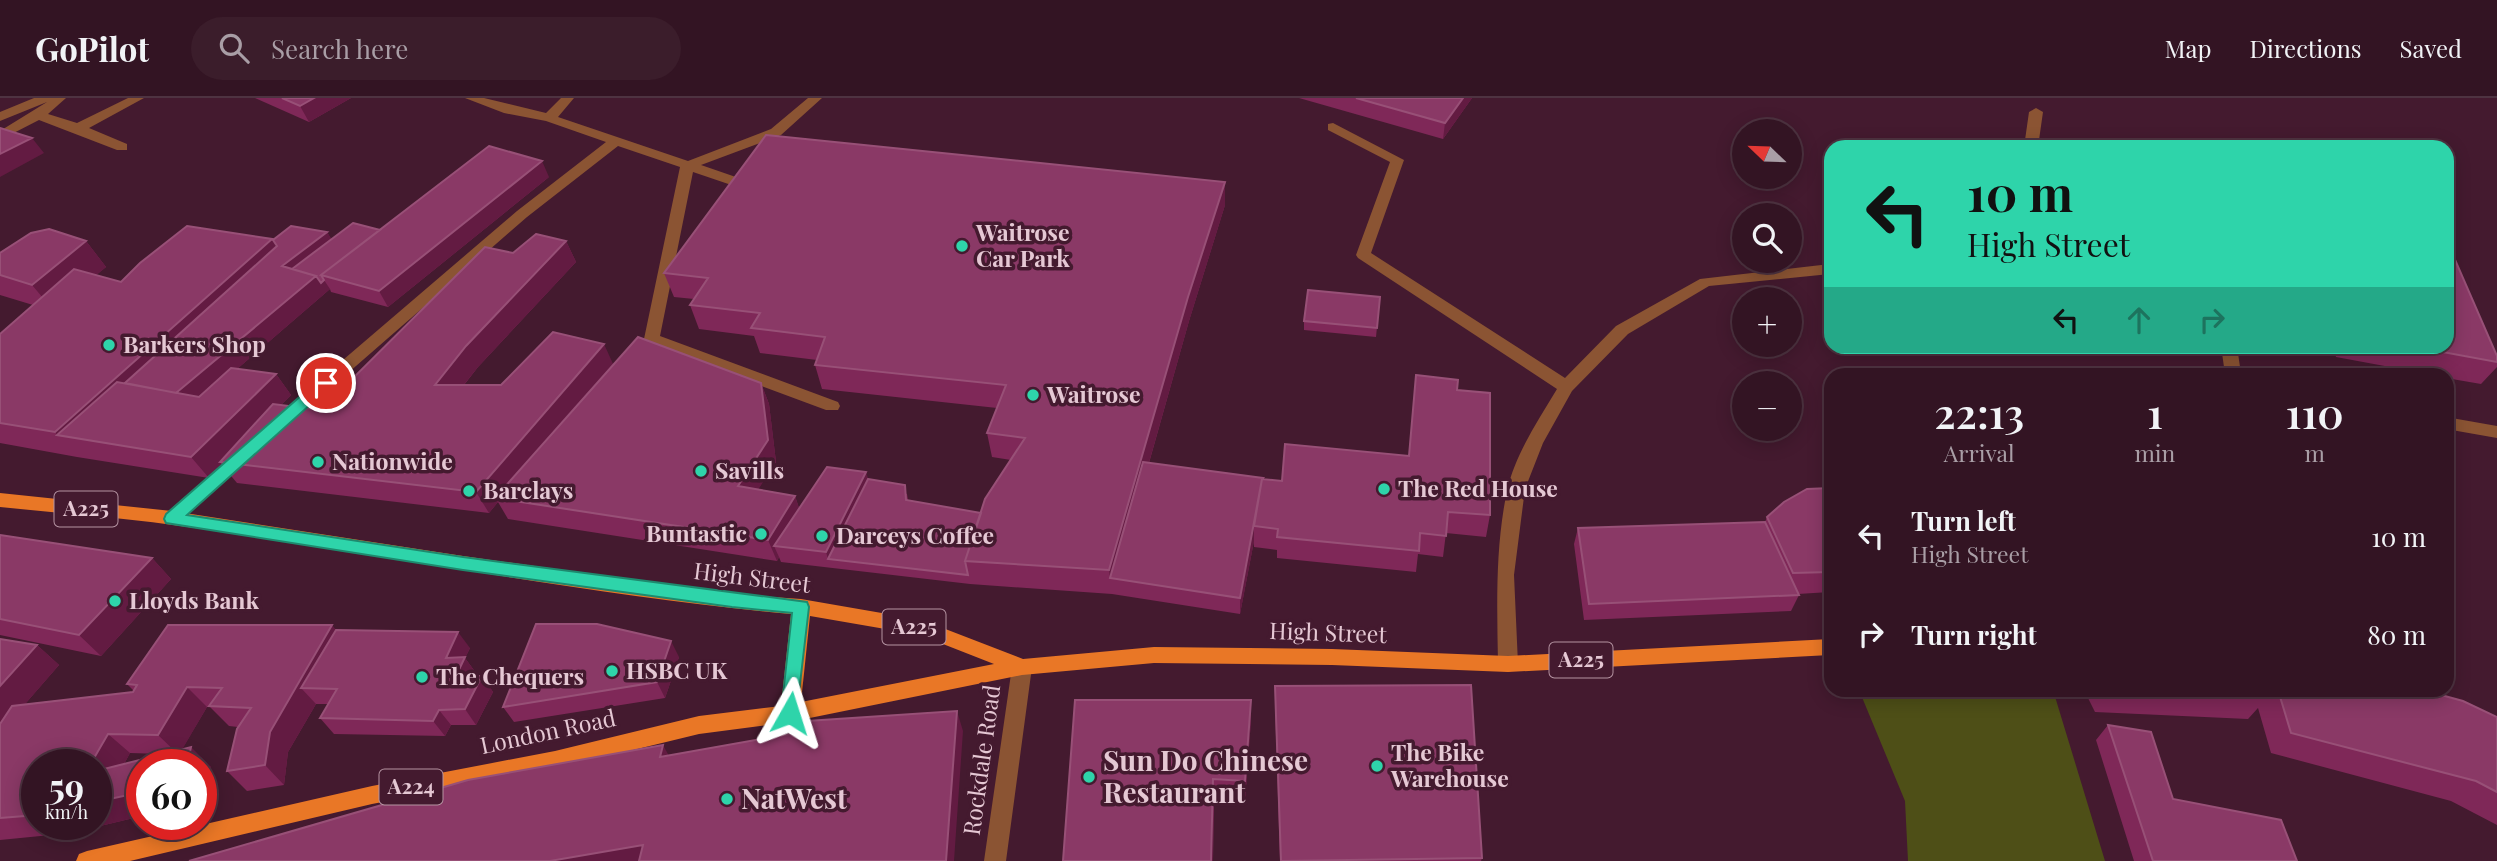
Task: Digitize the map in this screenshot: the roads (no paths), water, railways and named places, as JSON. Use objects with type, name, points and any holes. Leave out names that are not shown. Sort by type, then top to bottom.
[{"type":"main road","name":"High Street","points":[[0,500],[172,519],[732,601],[801,607],[922,628],[1022,667],[1154,654],[1508,664],[1824,647]]},
{"type":"main road","points":[[790,713],[801,607]]},
{"type":"main road","name":"London Road","points":[[87,861],[372,795],[555,760],[699,725],[790,713],[1022,667]]},
{"type":"street","points":[[0,117],[45,98]]},
{"type":"street","points":[[0,136],[38,115],[60,98]]},
{"type":"street","points":[[78,128],[138,98]]},
{"type":"street","points":[[471,98],[509,110],[549,118],[752,188],[765,190]]},
{"type":"street","points":[[549,118],[568,98]]},
{"type":"street","points":[[687,166],[776,132],[817,98]]},
{"type":"street","points":[[2032,140],[2036,112]]},
{"type":"street","points":[[38,115],[122,147]]},
{"type":"street","points":[[1333,127],[1397,160],[1363,255],[1566,387]]},
{"type":"street","points":[[172,519],[522,214],[617,140]]},
{"type":"street","points":[[687,166],[652,339],[832,406]]},
{"type":"street","points":[[1508,664],[1505,575],[1516,489],[1534,443],[1566,387],[1622,330],[1705,282],[1824,270]]},
{"type":"street","points":[[2454,424],[2497,432]]},
{"type":"street","name":"Rockdale Road","points":[[995,861],[1022,667]]},
{"type":"street","points":[[369,820],[372,795]]},
{"type":"place","name":"Waitrose Car Park","points":[[962,246]]},
{"type":"place","name":"Barkers Shop","points":[[109,345]]},
{"type":"place","name":"Waitrose","points":[[1033,395]]},
{"type":"place","name":"Nationwide","points":[[318,462]]},
{"type":"place","name":"Savills","points":[[701,471]]},
{"type":"place","name":"The Red House","points":[[1384,489]]},
{"type":"place","name":"Barclays","points":[[469,491]]},
{"type":"place","name":"Buntastic","points":[[761,534]]},
{"type":"place","name":"Darceys Coffee","points":[[822,536]]},
{"type":"place","name":"Lloyds Bank","points":[[115,601]]},
{"type":"place","name":"HSBC UK","points":[[612,671]]},
{"type":"place","name":"The Chequers","points":[[422,677]]},
{"type":"place","name":"The Bike Warehouse","points":[[1377,766]]},
{"type":"place","name":"Sun Do Chinese Restaurant","points":[[1089,777]]},
{"type":"place","name":"NatWest","points":[[727,799]]}]
